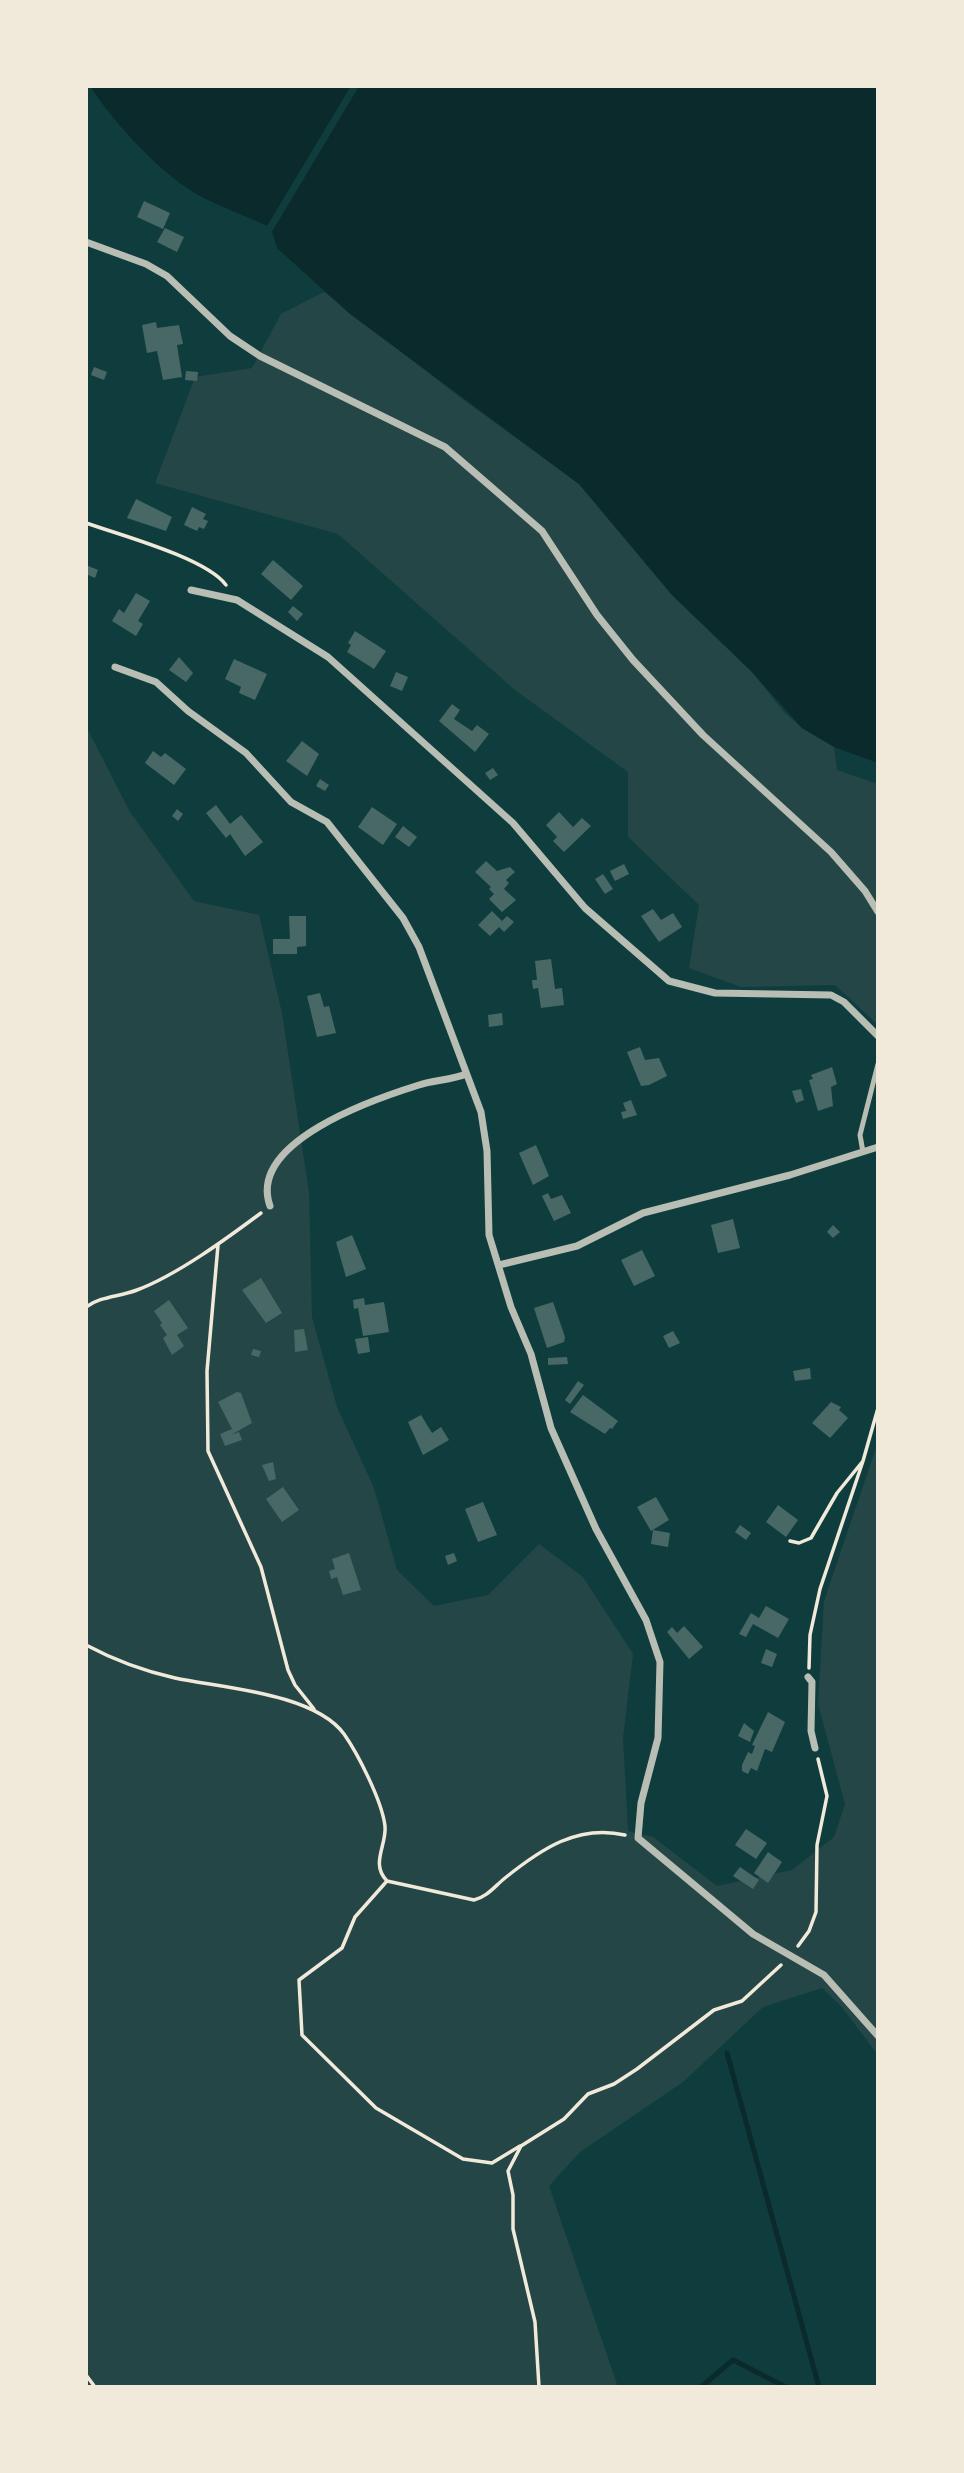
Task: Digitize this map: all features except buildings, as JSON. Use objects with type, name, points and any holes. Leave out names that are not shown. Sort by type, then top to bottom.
[{"type":"street","points":[[86,242],[146,264],[167,275],[230,336],[260,356],[445,447],[461,459],[542,531],[593,608],[633,660],[703,736],[831,852],[865,891],[878,912]]},
{"type":"street","points":[[191,590],[237,600],[328,657],[513,823],[585,908],[663,976],[686,988],[715,993],[831,995],[844,1002],[878,1036]]},
{"type":"street","points":[[115,667],[156,682],[188,711],[246,753],[291,802],[327,822],[409,927],[486,1130],[489,1236],[510,1307],[530,1354],[561,1455],[596,1530],[634,1595],[660,1662],[658,1738],[641,1803],[638,1839],[753,1934],[831,1980],[878,2036]]},
{"type":"street","points":[[270,1206],[266,1195],[269,1175],[284,1153],[311,1131],[338,1117],[415,1086],[466,1074]]},
{"type":"street","points":[[499,1265],[577,1246],[643,1213],[878,1147]]},
{"type":"street","points":[[808,1677],[811,1682],[811,1731],[815,1748]]},
{"type":"lane","points":[[863,1152],[860,1135],[878,1064]]},
{"type":"path","points":[[86,523],[178,556],[218,575],[237,600]]},
{"type":"path","points":[[86,1307],[94,1301],[137,1290],[218,1245],[270,1206]]},
{"type":"path","points":[[218,1245],[207,1370],[208,1451],[261,1567],[288,1670],[295,1685],[316,1711],[338,1727],[346,1737],[378,1804],[385,1826],[379,1867],[387,1881],[474,1900],[484,1897],[540,1851],[563,1840],[603,1832],[638,1839]]},
{"type":"path","points":[[808,1677],[810,1635],[818,1596],[878,1408]]},
{"type":"path","points":[[790,1541],[799,1543],[811,1538],[837,1493],[863,1461]]},
{"type":"path","points":[[86,1645],[112,1659],[173,1677],[248,1691],[316,1711]]},
{"type":"path","points":[[387,1881],[355,1917],[342,1948],[299,1980],[302,2035],[376,2108],[463,2159],[492,2163],[564,2119],[588,2094],[614,2084],[713,2010],[742,2001],[792,1955],[809,1931],[816,1912],[817,1845],[827,1796],[815,1748]]},
{"type":"path","points":[[521,2146],[508,2171],[513,2195],[513,2229],[535,2322],[539,2387]]},
{"type":"path","points":[[86,2375],[94,2387]]},
{"type":"shaded area","points":[[90,86],[351,86],[267,226],[202,197],[171,176],[125,132]]},
{"type":"shaded area","points":[[359,86],[878,86],[878,763],[834,747],[802,728],[751,671],[672,595],[579,484],[350,314],[277,248],[272,231]]},
{"type":"shaded area","points":[[324,292],[461,398],[579,484],[672,595],[751,671],[784,712],[802,728],[834,747],[837,770],[878,784],[878,1025],[835,985],[741,987],[689,968],[699,905],[628,837],[628,772],[515,690],[338,534],[155,483],[195,377],[252,368],[281,314]]},
{"type":"shaded area","points":[[86,726],[130,812],[194,901],[259,915],[282,1013],[309,1192],[312,1317],[337,1407],[374,1488],[397,1570],[434,1606],[488,1595],[539,1544],[583,1577],[633,1654],[623,1738],[628,1831],[653,1837],[717,1886],[792,1870],[834,1837],[845,1804],[818,1704],[824,1601],[878,1442],[878,2055],[841,2006],[822,1988],[763,2007],[683,2082],[580,2152],[549,2186],[618,2387],[86,2387]]},
{"type":"pier","points":[[351,86],[359,86],[270,235],[269,229],[266,229]]},
{"type":"waterway","points":[[727,2053],[819,2387]]},
{"type":"waterway","points":[[701,2387],[733,2360],[786,2387]]}]
